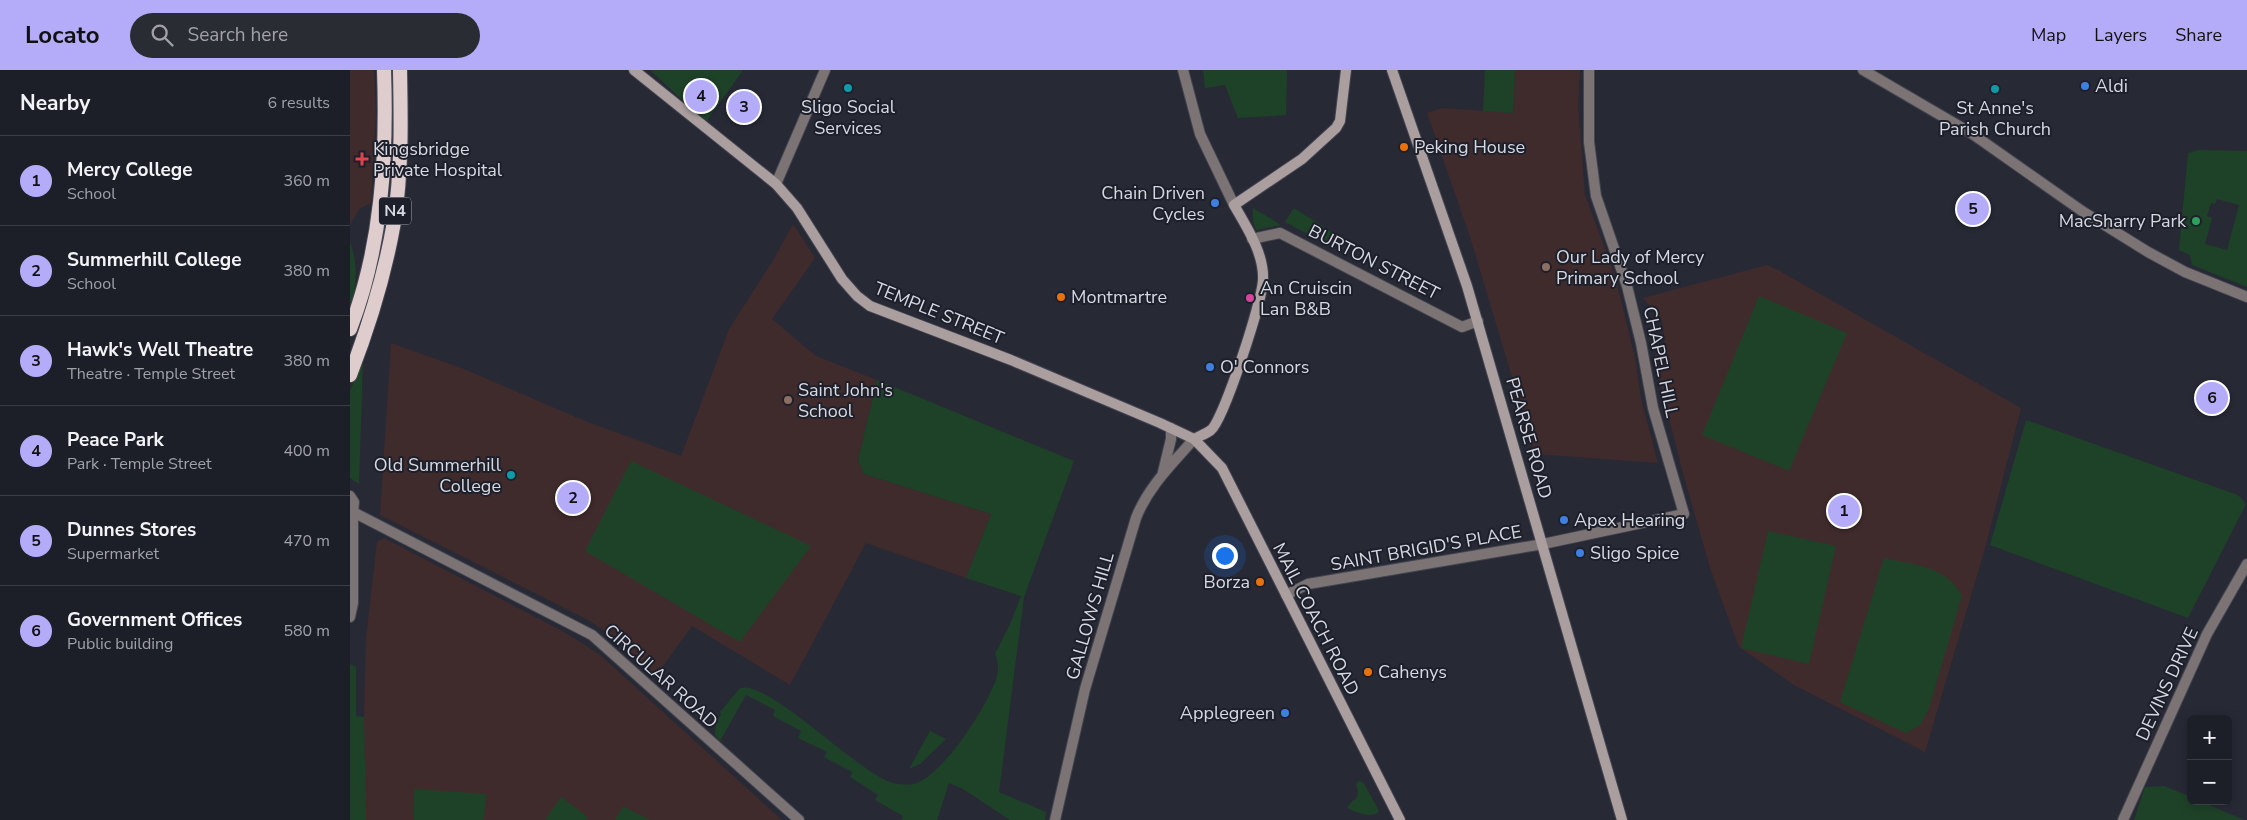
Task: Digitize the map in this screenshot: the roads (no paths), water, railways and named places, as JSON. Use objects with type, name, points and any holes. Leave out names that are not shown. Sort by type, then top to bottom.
[{"type":"highway","name":"N4","points":[[350,328],[375,234],[384,171],[384,70]]},
{"type":"highway","name":"N4","points":[[350,375],[368,324],[394,222],[401,105],[400,70]]},
{"type":"main road","name":"TEMPLE STREET","points":[[634,70],[776,184],[797,208],[842,279],[857,296],[870,306],[1011,360],[1194,439]]},
{"type":"main road","points":[[1194,439],[1212,429],[1248,340],[1260,303],[1263,278],[1252,239],[1234,205],[1302,160],[1336,128],[1340,121],[1346,70]]},
{"type":"main road","name":"PEARSE ROAD","points":[[1392,70],[1478,321],[1622,820]]},
{"type":"main road","name":"MAIL COACH ROAD","points":[[1194,439],[1222,468],[1400,820]]},
{"type":"street","points":[[776,184],[825,70]]},
{"type":"street","points":[[1183,70],[1200,134],[1234,205]]},
{"type":"street","name":"CHAPEL HILL","points":[[1589,70],[1589,142],[1596,196],[1627,286],[1641,343],[1653,408],[1684,514]]},
{"type":"street","points":[[1863,70],[1971,133],[2082,211],[2148,252],[2185,272],[2247,297]]},
{"type":"street","name":"BURTON STREET","points":[[1252,239],[1280,232],[1462,328],[1478,321]]},
{"type":"street","points":[[1163,473],[1171,439],[1171,428]]},
{"type":"street","name":"GALLOWS HILL","points":[[1055,820],[1085,689],[1142,500],[1163,473],[1194,439]]},
{"type":"street","points":[[350,496],[354,502],[354,603],[350,617]]},
{"type":"street","name":"CIRCULAR ROAD","points":[[353,512],[592,635],[799,820]]},
{"type":"street","name":"SAINT BRIGID'S PLACE","points":[[1286,595],[1308,584],[1543,544],[1684,514]]},
{"type":"street","name":"DEVINS DRIVE","points":[[2123,820],[2207,634],[2247,564]]},
{"type":"place","name":"Aldi","points":[[2085,86]]},
{"type":"place","name":"Sligo Social Services","points":[[848,88]]},
{"type":"place","name":"St Anne's Parish Church","points":[[1995,89]]},
{"type":"place","name":"Peace Park","points":[[701,96]]},
{"type":"place","name":"Hawk's Well Theatre","points":[[744,107]]},
{"type":"place","name":"Peking House","points":[[1404,147]]},
{"type":"place","name":"Kingsbridge Private Hospital","points":[[362,159]]},
{"type":"place","name":"Chain Driven Cycles","points":[[1215,203]]},
{"type":"place","name":"Dunnes Stores","points":[[1973,209]]},
{"type":"place","name":"MacSharry Park","points":[[2196,221]]},
{"type":"place","name":"Our Lady of Mercy Primary School","points":[[1546,267]]},
{"type":"place","name":"Montmartre","points":[[1061,297]]},
{"type":"place","name":"An Cruiscin Lan B&B","points":[[1250,298]]},
{"type":"place","name":"O' Connors","points":[[1210,367]]},
{"type":"place","name":"Government Offices","points":[[2212,398]]},
{"type":"place","name":"Saint John's School","points":[[788,400]]},
{"type":"place","name":"Old Summerhill College","points":[[511,475]]},
{"type":"place","name":"Summerhill College","points":[[573,498]]},
{"type":"place","name":"Mercy College","points":[[1844,511]]},
{"type":"place","name":"Apex Hearing","points":[[1564,520]]},
{"type":"place","name":"Sligo Spice","points":[[1580,553]]},
{"type":"place","name":"Borza","points":[[1260,582]]},
{"type":"place","name":"Cahenys","points":[[1368,672]]},
{"type":"place","name":"Applegreen","points":[[1285,713]]}]
